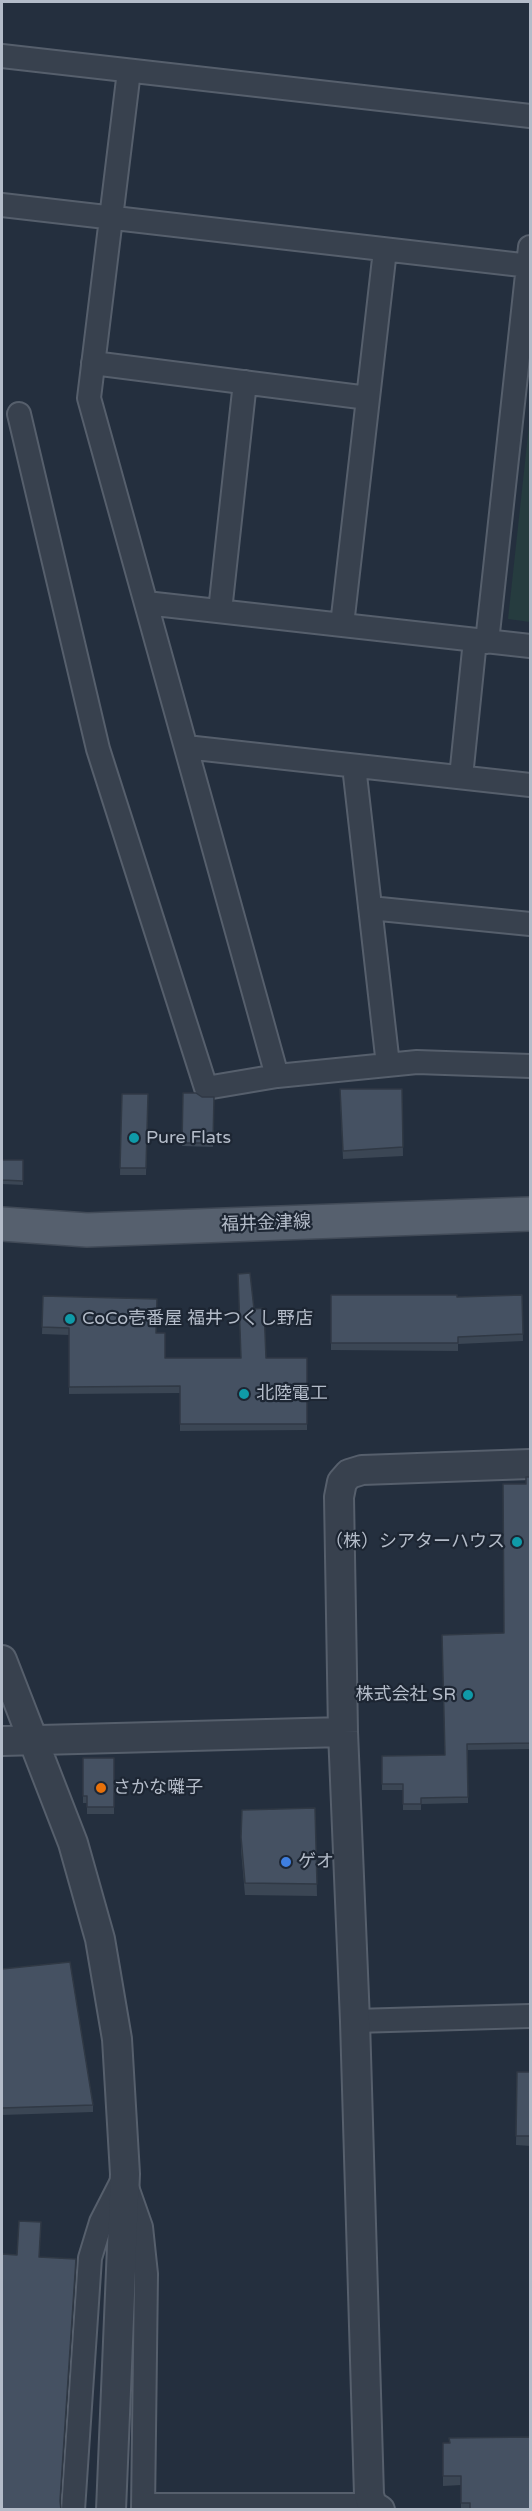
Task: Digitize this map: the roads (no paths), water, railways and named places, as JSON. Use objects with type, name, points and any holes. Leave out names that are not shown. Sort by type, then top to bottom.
[{"type":"main road","name":"福井金津線","points":[[2,1224],[87,1230],[531,1215]]},
{"type":"street","points":[[2,56],[531,116]]},
{"type":"street","points":[[129,71],[89,398],[277,1076]]},
{"type":"street","points":[[2,205],[385,249],[530,260],[481,641],[461,777]]},
{"type":"street","points":[[342,625],[385,249]]},
{"type":"street","points":[[93,363],[368,398]]},
{"type":"street","points":[[220,611],[245,382]]},
{"type":"street","points":[[19,414],[99,749],[206,1088],[277,1076],[417,1062],[531,1066]]},
{"type":"street","points":[[146,603],[531,646]]},
{"type":"street","points":[[186,747],[531,785]]},
{"type":"street","points":[[354,766],[388,1065]]},
{"type":"street","points":[[370,908],[531,924]]},
{"type":"street","points":[[376,2507],[369,2495],[355,2021],[343,1732],[339,1497],[342,1482],[349,1474],[362,1470],[531,1464]]},
{"type":"street","points":[[2,1660],[73,1844],[100,1939],[117,2039],[124,2177],[111,2510]]},
{"type":"street","points":[[2,1741],[343,1732]]},
{"type":"street","points":[[355,2021],[531,2016]]},
{"type":"street","points":[[124,2177],[141,2228],[146,2274],[143,2507],[376,2507]]},
{"type":"street","points":[[73,2510],[90,2258],[101,2222],[124,2177]]},
{"type":"place","name":"Pure Flats","points":[[134,1138]]},
{"type":"place","name":"CoCo壱番屋 福井つくし野店","points":[[70,1319]]},
{"type":"place","name":"北陸電工","points":[[244,1394]]},
{"type":"place","name":"（株）シアターハウス","points":[[517,1542]]},
{"type":"place","name":"株式会社 SR","points":[[468,1695]]},
{"type":"place","name":"さかな囃子","points":[[101,1788]]},
{"type":"place","name":"ゲオ","points":[[286,1862]]}]
